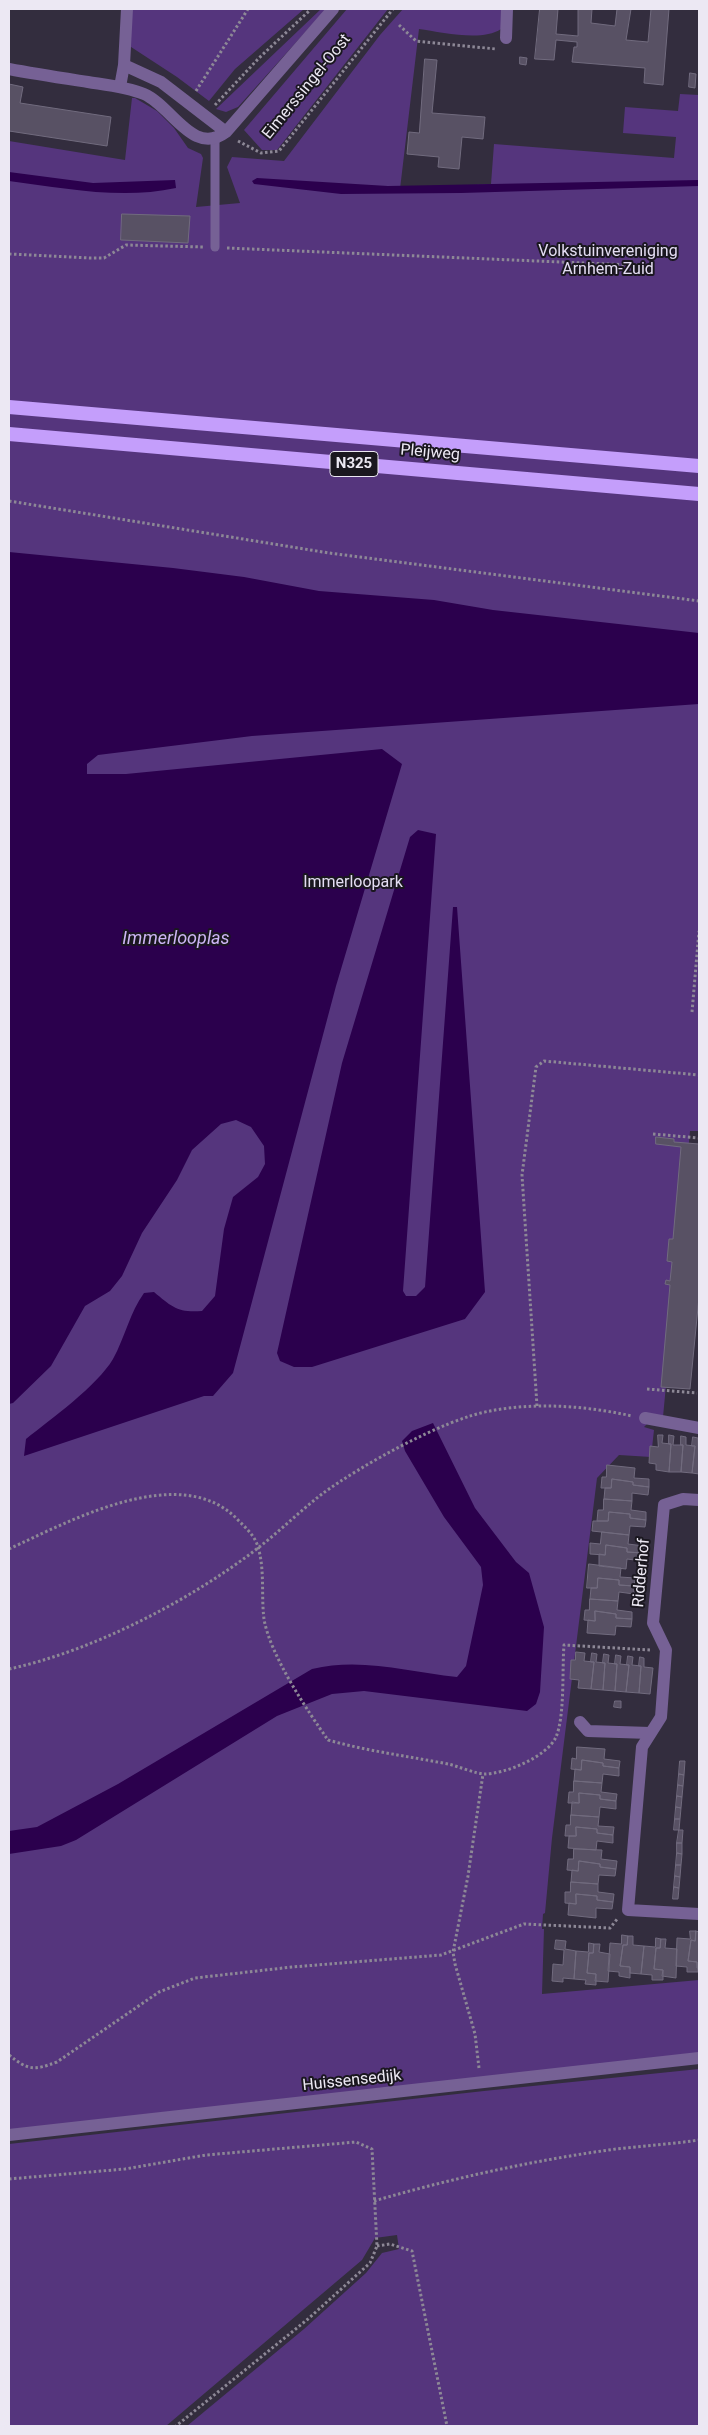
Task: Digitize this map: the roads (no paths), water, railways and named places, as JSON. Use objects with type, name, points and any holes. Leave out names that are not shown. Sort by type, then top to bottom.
[{"type":"highway","name":"Pleijweg","points":[[9,407],[699,466]]},
{"type":"highway","name":"Pleijweg","points":[[9,434],[699,494]]},
{"type":"street","points":[[120,87],[124,64],[127,9]]},
{"type":"street","name":"Eimerssingel-Oost","points":[[226,137],[333,9]]},
{"type":"street","points":[[506,38],[507,9]]},
{"type":"street","points":[[124,64],[161,82],[205,115],[226,137]]},
{"type":"street","points":[[9,70],[120,87],[146,95],[192,133],[204,140],[226,137]]},
{"type":"street","points":[[645,1418],[699,1428]]},
{"type":"street","name":"Ridderhof","points":[[650,1733],[661,1716],[666,1650],[653,1623],[664,1505],[683,1499],[699,1500]]},
{"type":"street","points":[[580,1722],[588,1731],[650,1733],[642,1747],[628,1910],[699,1914]]},
{"type":"street","name":"Huissensedijk","points":[[9,2135],[699,2058]]},
{"type":"lane","points":[[215,247],[226,137]]},
{"type":"water","points":[[9,172],[93,183],[175,180],[176,188],[134,193],[92,192],[9,181]]},
{"type":"water","points":[[257,178],[388,186],[699,180],[699,186],[461,193],[341,194],[254,184],[252,181]]},
{"type":"water","name":"Immerlooplas","points":[[9,552],[173,568],[244,577],[319,591],[434,600],[493,610],[699,633],[699,704],[252,736],[98,755],[87,764],[87,774],[126,774],[382,749],[402,764],[336,986],[233,1373],[213,1396],[204,1396],[24,1456],[26,1439],[73,1402],[106,1369],[117,1351],[135,1308],[144,1293],[154,1292],[176,1308],[187,1311],[202,1311],[215,1296],[224,1229],[233,1197],[258,1177],[265,1164],[264,1146],[251,1127],[236,1120],[221,1124],[192,1150],[177,1180],[142,1233],[122,1276],[110,1291],[85,1306],[51,1366],[13,1403],[9,1404]]},
{"type":"water","points":[[418,830],[436,834],[403,1291],[406,1296],[416,1296],[425,1287],[453,907],[457,907],[485,1292],[465,1319],[312,1367],[294,1367],[280,1361],[277,1353],[342,1063],[410,837]]},
{"type":"water","points":[[433,1423],[475,1508],[516,1562],[529,1573],[544,1627],[540,1692],[536,1704],[527,1711],[364,1691],[332,1694],[277,1716],[76,1840],[61,1846],[9,1854],[9,1831],[37,1827],[118,1784],[312,1669],[349,1664],[457,1677],[466,1666],[483,1585],[481,1567],[444,1517],[405,1451],[402,1441],[412,1431]]},
{"type":"park label","name":"Volkstuinvereniging Arnhem-Zuid","points":[[608,261]]},
{"type":"park label","name":"Immerloopark","points":[[353,883]]}]
